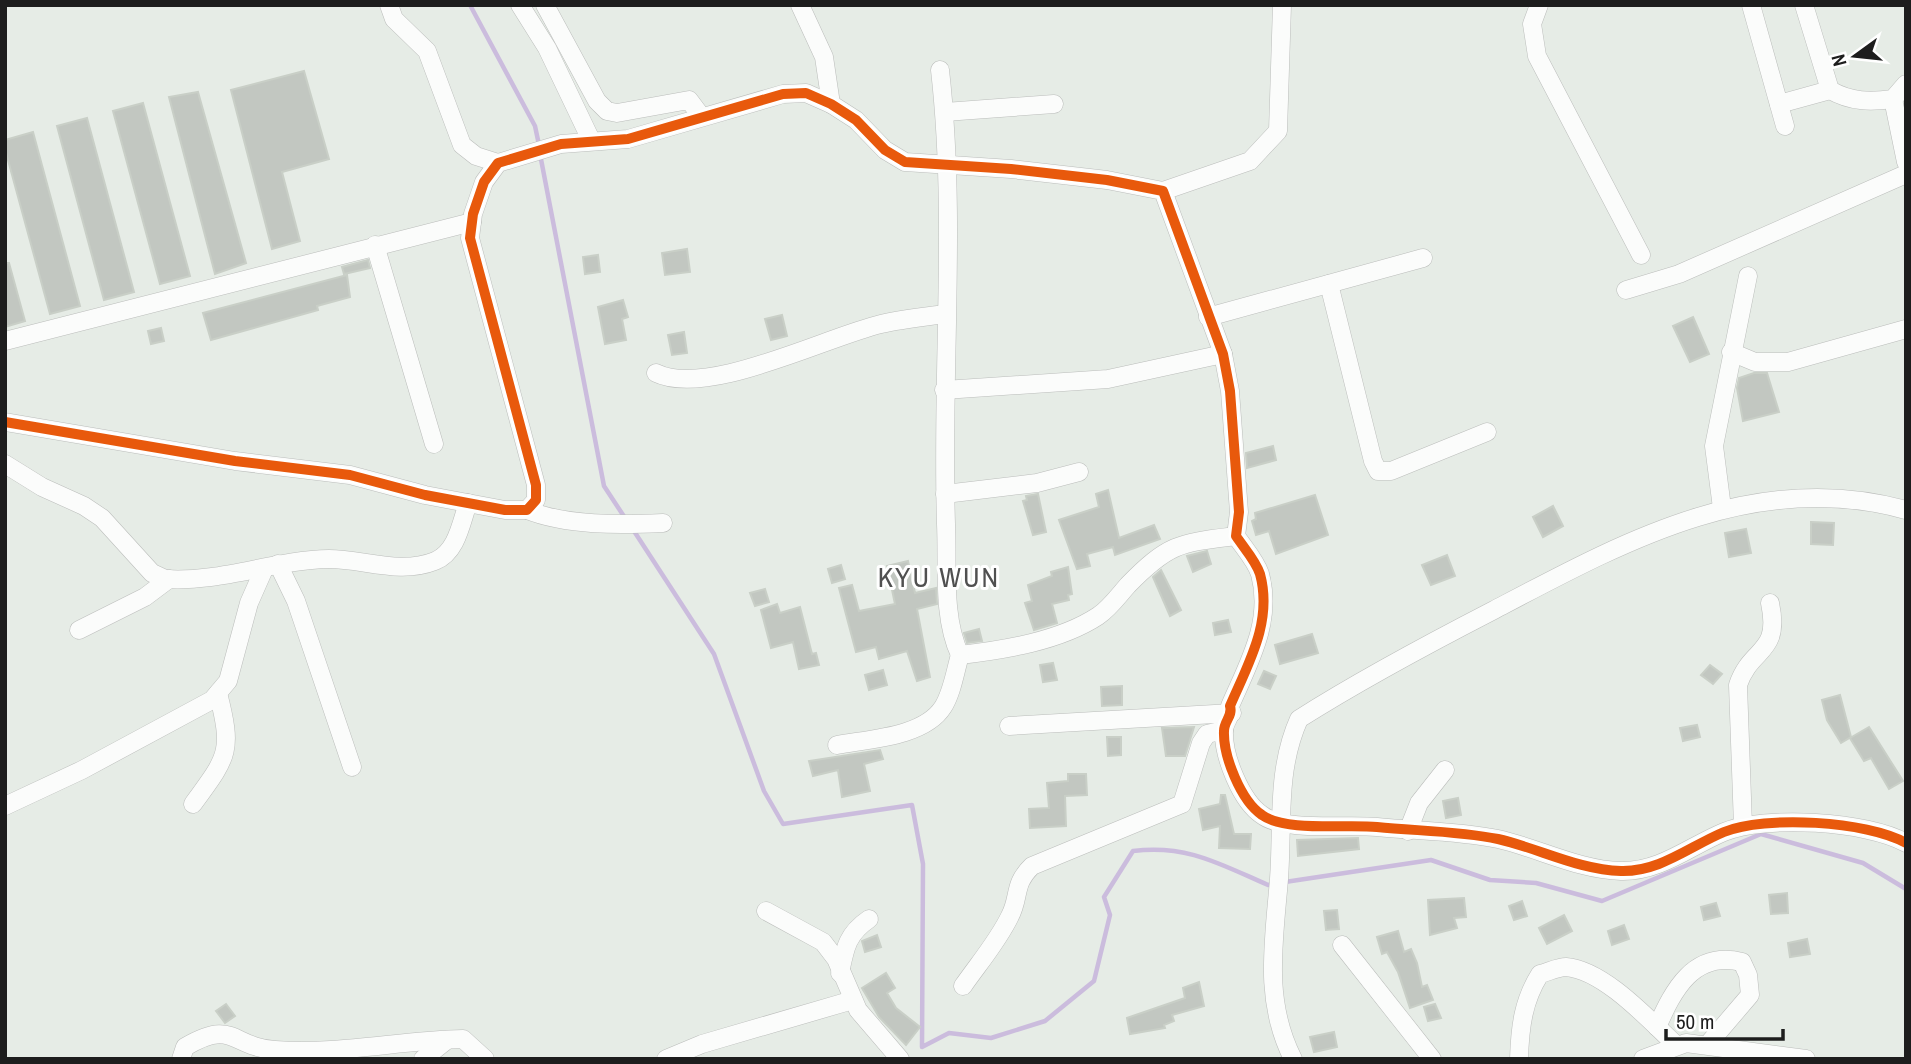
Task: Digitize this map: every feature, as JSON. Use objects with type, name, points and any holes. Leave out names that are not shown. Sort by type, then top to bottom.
[{"type":"street","points":[[389,5],[394,19],[427,51],[462,145],[476,156],[498,163]]},
{"type":"street","points":[[520,5],[547,48],[591,140]]},
{"type":"street","points":[[545,5],[597,101],[607,111],[617,113],[689,100],[701,116]]},
{"type":"street","points":[[800,5],[824,57],[831,104]]},
{"type":"street","points":[[527,510],[536,500],[536,485],[464,223],[484,182],[498,163],[561,144],[628,139],[783,94],[806,93],[831,104],[856,120],[885,150],[905,162],[1107,180],[1163,191],[1250,161],[1278,131],[1282,5]]},
{"type":"street","points":[[1539,5],[1532,24],[1532,38],[1538,56],[1641,255]]},
{"type":"street","points":[[1751,5],[1785,125]]},
{"type":"street","points":[[1804,5],[1830,90]]},
{"type":"street","points":[[837,745],[910,730],[935,716],[948,698],[960,655],[952,639],[945,494],[948,165],[940,70]]},
{"type":"street","points":[[1779,104],[1830,90],[1856,100],[1893,99],[1906,84]]},
{"type":"street","points":[[1893,99],[1906,162]]},
{"type":"street","points":[[945,112],[1054,104]]},
{"type":"street","points":[[1626,290],[1679,274],[1906,174]]},
{"type":"street","points":[[1163,191],[1223,354],[1230,391],[1239,512],[1236,536],[1259,572],[1264,611],[1257,645],[1230,706],[1232,713],[1224,730],[1234,773],[1243,796],[1262,816],[1278,823],[1495,839],[1621,872],[1659,864],[1743,826],[1807,824],[1863,829],[1906,843]]},
{"type":"street","points":[[5,341],[464,223]]},
{"type":"street","points":[[375,245],[434,444]]},
{"type":"street","points":[[1208,317],[1423,258]]},
{"type":"street","points":[[1722,508],[1714,446],[1748,275]]},
{"type":"street","points":[[1329,284],[1373,461],[1378,471],[1391,471],[1487,432]]},
{"type":"street","points":[[656,373],[668,379],[694,379],[759,365],[881,324],[945,314]]},
{"type":"street","points":[[1731,352],[1755,362],[1788,362],[1906,329]]},
{"type":"street","points":[[944,390],[1108,379],[1223,354]]},
{"type":"street","points":[[5,422],[235,461],[351,475],[468,503],[505,510],[527,510],[546,517],[630,525],[663,523]]},
{"type":"street","points":[[5,464],[102,518],[152,573],[169,579],[332,559],[369,566],[417,566],[436,560],[451,550],[468,503]]},
{"type":"street","points":[[945,494],[1037,483],[1079,472]]},
{"type":"street","points":[[1293,1059],[1276,1015],[1271,972],[1279,877],[1278,823],[1288,743],[1299,719],[1442,637],[1582,564],[1653,532],[1722,508],[1794,497],[1840,497],[1906,510]]},
{"type":"street","points":[[960,655],[1050,637],[1076,628],[1100,615],[1155,558],[1171,547],[1236,536]]},
{"type":"street","points":[[5,806],[176,722],[218,693],[228,681],[248,603],[271,566]]},
{"type":"street","points":[[271,566],[296,601],[352,767]]},
{"type":"street","points":[[79,630],[145,597],[169,579]]},
{"type":"street","points":[[1743,826],[1738,685],[1742,671],[1768,645],[1774,626],[1770,603]]},
{"type":"street","points":[[192,804],[225,757],[228,737],[218,693]]},
{"type":"street","points":[[1009,726],[1232,713]]},
{"type":"street","points":[[963,986],[1013,912],[1016,889],[1023,875],[1042,862],[1182,804],[1201,743],[1208,734],[1224,730]]},
{"type":"street","points":[[1408,831],[1419,803],[1446,770]]},
{"type":"street","points":[[766,911],[823,942],[836,959],[858,1010],[900,1059]]},
{"type":"street","points":[[840,973],[846,942],[854,929],[869,919]]},
{"type":"street","points":[[1342,945],[1432,1059]]},
{"type":"street","points":[[1657,1027],[1678,984],[1690,973],[1707,965],[1732,960],[1742,962],[1748,975],[1750,995],[1709,1043]]},
{"type":"street","points":[[1518,1059],[1520,1027],[1528,992],[1540,974],[1564,967],[1590,974],[1676,1045]]},
{"type":"street","points":[[666,1059],[715,1040],[853,1000]]},
{"type":"street","points":[[181,1059],[185,1047],[210,1033],[271,1050],[306,1052],[464,1039],[485,1059]]},
{"type":"street","points":[[423,1059],[447,1040]]},
{"type":"street","points":[[1643,1059],[1676,1045],[1709,1043],[1806,1059]]},
{"type":"building","points":[[304,71],[329,159],[282,172],[300,241],[272,249],[231,90]]},
{"type":"building","points":[[198,92],[246,263],[215,274],[169,97]]},
{"type":"building","points":[[143,103],[190,276],[160,284],[113,111]]},
{"type":"building","points":[[87,118],[134,292],[104,300],[57,126]]},
{"type":"building","points":[[33,132],[80,306],[50,314],[5,149],[5,140]]},
{"type":"building","points":[[687,249],[690,272],[665,275],[662,253]]},
{"type":"building","points":[[598,255],[600,272],[585,274],[583,257]]},
{"type":"building","points":[[368,260],[370,268],[344,274],[342,267]]},
{"type":"building","points":[[5,263],[9,263],[25,321],[5,327]]},
{"type":"building","points":[[347,275],[350,297],[317,306],[318,310],[211,340],[203,313]]},
{"type":"building","points":[[623,300],[628,317],[622,319],[626,340],[605,344],[598,307]]},
{"type":"building","points":[[782,315],[787,336],[771,340],[765,319]]},
{"type":"building","points":[[1693,317],[1709,354],[1690,362],[1673,326]]},
{"type":"building","points":[[161,328],[164,341],[151,344],[148,331]]},
{"type":"building","points":[[684,332],[687,353],[672,355],[668,335]]},
{"type":"building","points":[[1754,373],[1767,373],[1779,412],[1743,421],[1737,388],[1739,378]]},
{"type":"building","points":[[1273,446],[1276,460],[1247,468],[1246,453]]},
{"type":"building","points":[[1108,490],[1119,538],[1154,525],[1160,539],[1115,555],[1113,547],[1087,554],[1090,566],[1077,569],[1059,520],[1099,507],[1096,494]]},
{"type":"building","points":[[1038,494],[1046,532],[1033,535],[1023,501],[1027,500],[1026,496]]},
{"type":"building","points":[[1315,495],[1328,535],[1276,554],[1269,531],[1256,535],[1252,521],[1256,519],[1255,513]]},
{"type":"building","points":[[1553,506],[1563,526],[1543,537],[1533,517]]},
{"type":"building","points":[[1811,522],[1834,523],[1833,545],[1811,544]]},
{"type":"building","points":[[1746,529],[1751,553],[1729,557],[1725,533]]},
{"type":"building","points":[[1207,551],[1211,564],[1193,572],[1187,556]]},
{"type":"building","points":[[1447,555],[1455,576],[1431,585],[1422,565]]},
{"type":"building","points":[[908,561],[915,593],[936,588],[937,604],[917,609],[930,677],[917,681],[907,651],[879,659],[876,647],[856,652],[839,588],[852,585],[859,611],[895,604],[887,566]]},
{"type":"building","points":[[841,565],[845,579],[832,583],[828,569]]},
{"type":"building","points":[[1068,567],[1072,594],[1068,595],[1069,600],[1052,604],[1057,623],[1034,630],[1025,603],[1032,601],[1028,585],[1052,576],[1051,572]]},
{"type":"building","points":[[1161,570],[1181,610],[1170,616],[1153,577]]},
{"type":"building","points":[[765,589],[769,602],[755,606],[750,593]]},
{"type":"building","points":[[777,604],[780,613],[800,607],[812,654],[816,653],[819,665],[799,669],[793,642],[771,648],[761,610]]},
{"type":"building","points":[[1228,620],[1231,632],[1215,635],[1213,623]]},
{"type":"building","points":[[979,629],[982,641],[967,643],[964,633]]},
{"type":"building","points":[[1312,634],[1318,653],[1280,664],[1275,645]]},
{"type":"building","points":[[1053,663],[1057,680],[1043,682],[1040,665]]},
{"type":"building","points":[[1710,665],[1722,674],[1713,684],[1701,675]]},
{"type":"building","points":[[883,670],[887,685],[869,690],[865,675]]},
{"type":"building","points":[[1264,671],[1276,676],[1270,689],[1258,684]]},
{"type":"building","points":[[1122,686],[1122,705],[1102,706],[1101,687]]},
{"type":"building","points":[[1840,695],[1851,737],[1841,743],[1827,720],[1822,700]]},
{"type":"building","points":[[1697,725],[1700,737],[1683,741],[1680,728]]},
{"type":"building","points":[[1194,727],[1185,756],[1166,756],[1162,728]]},
{"type":"building","points":[[1869,727],[1903,781],[1889,789],[1871,758],[1864,761],[1850,738]]},
{"type":"building","points":[[1107,737],[1121,737],[1121,755],[1108,756]]},
{"type":"building","points":[[880,750],[883,759],[864,764],[870,791],[842,797],[838,770],[813,776],[809,761]]},
{"type":"building","points":[[1068,774],[1086,774],[1087,795],[1065,796],[1066,826],[1030,828],[1029,809],[1049,808],[1047,783],[1068,781]]},
{"type":"building","points":[[1221,795],[1225,795],[1234,834],[1251,834],[1250,849],[1219,848],[1220,826],[1203,830],[1199,809],[1220,804]]},
{"type":"building","points":[[1458,798],[1461,815],[1446,818],[1443,801]]},
{"type":"building","points":[[1358,838],[1359,849],[1298,856],[1297,840]]},
{"type":"building","points":[[1787,893],[1788,913],[1771,914],[1769,895]]},
{"type":"building","points":[[1464,898],[1466,917],[1454,918],[1457,928],[1430,935],[1428,900]]},
{"type":"building","points":[[1522,901],[1527,916],[1514,920],[1509,906]]},
{"type":"building","points":[[1716,903],[1720,916],[1704,920],[1701,907]]},
{"type":"building","points":[[1337,910],[1339,929],[1326,930],[1324,911]]},
{"type":"building","points":[[1564,915],[1572,931],[1547,944],[1539,928]]},
{"type":"building","points":[[1624,925],[1629,939],[1612,945],[1608,931]]},
{"type":"building","points":[[1398,931],[1404,952],[1411,949],[1422,987],[1427,985],[1433,1000],[1410,1008],[1398,972],[1387,952],[1382,954],[1377,937]]},
{"type":"building","points":[[877,935],[881,947],[865,952],[862,941]]},
{"type":"building","points":[[1807,939],[1810,954],[1790,957],[1788,943]]},
{"type":"building","points":[[886,973],[895,988],[887,993],[896,1008],[920,1027],[906,1045],[879,1017],[862,988]]},
{"type":"building","points":[[1199,982],[1204,1006],[1172,1015],[1174,1021],[1164,1025],[1165,1028],[1130,1034],[1127,1018],[1185,998],[1183,988]]},
{"type":"building","points":[[226,1004],[235,1016],[225,1023],[216,1011]]},
{"type":"building","points":[[1435,1004],[1441,1018],[1428,1021],[1424,1007]]},
{"type":"building","points":[[1334,1032],[1337,1047],[1314,1052],[1310,1037]]},
{"type":"waterway","points":[[470,5],[535,126],[539,145]]},
{"type":"waterway","points":[[540,154],[604,486],[625,518]]},
{"type":"waterway","points":[[632,528],[714,654],[764,791],[783,824],[912,805],[923,864],[922,1047],[949,1033],[991,1038],[1045,1021],[1094,981],[1110,915],[1104,897],[1133,851],[1170,850],[1186,853],[1218,863],[1268,885],[1273,884]]},
{"type":"waterway","points":[[1285,882],[1431,860],[1490,880],[1536,883],[1602,901],[1761,834],[1863,863],[1906,889]]},
{"type":"cycle path","points":[[5,422],[235,461],[350,475],[425,495],[505,510],[527,510],[536,500],[536,485],[470,238],[473,214],[484,182],[498,163],[561,144],[628,139],[783,94],[806,93],[831,104],[856,120],[885,150],[905,162],[1011,169],[1107,180],[1163,191],[1223,354],[1230,391],[1239,512],[1236,536],[1258,569],[1263,592],[1257,642],[1230,706],[1224,731],[1230,765],[1240,789],[1262,815],[1285,824],[1377,827],[1483,836],[1590,867],[1621,871],[1662,863],[1724,832],[1764,823],[1842,825],[1889,836],[1906,843]]},
{"type":"district","name":"KYU WUN","points":[[939,577]]}]
